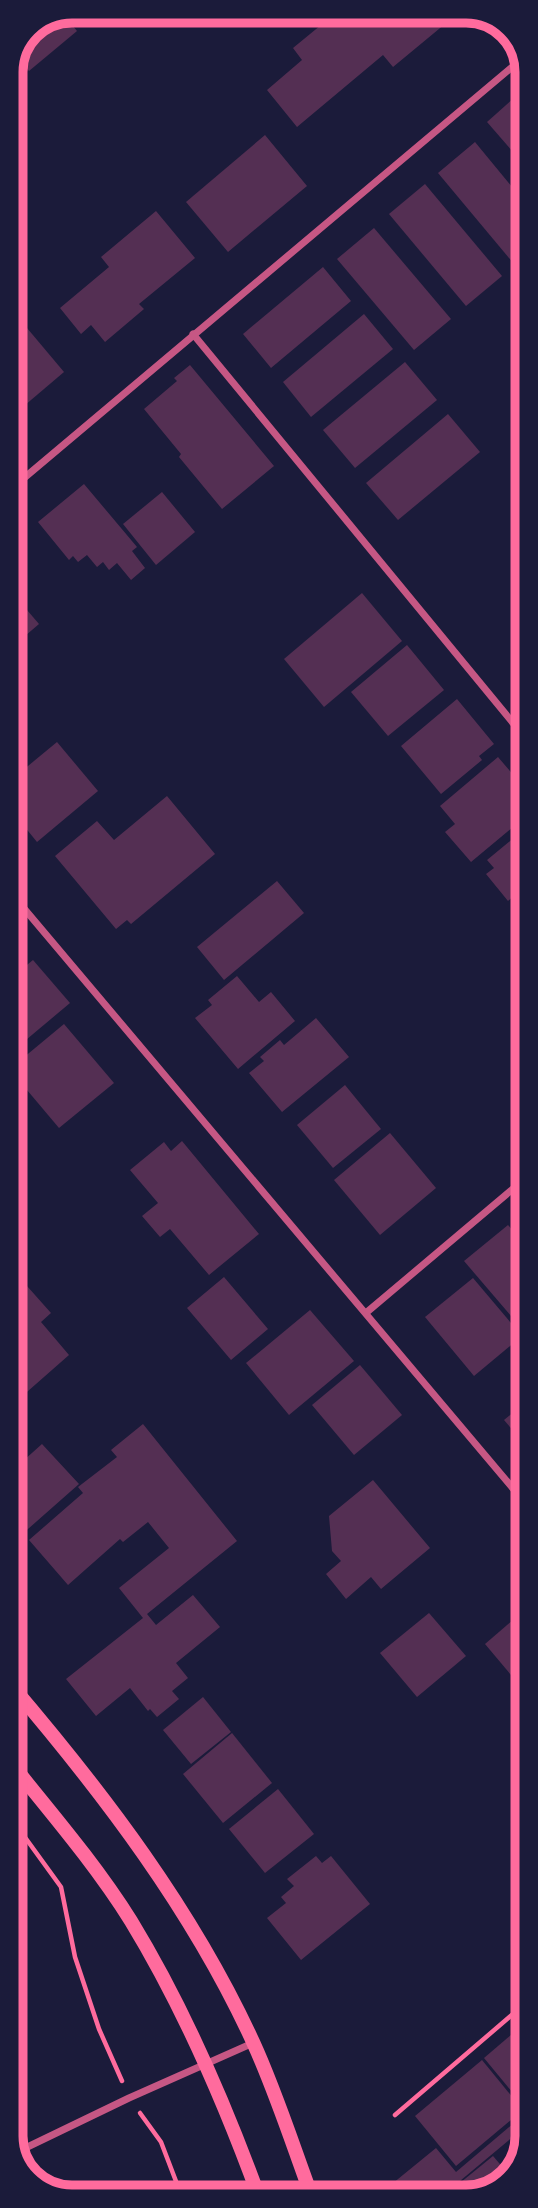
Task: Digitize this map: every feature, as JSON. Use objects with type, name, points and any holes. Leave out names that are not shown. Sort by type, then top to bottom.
[{"type":"main road","points":[[23,1699],[71,1755],[129,1833],[199,1938],[253,2043],[307,2185]]},
{"type":"main road","points":[[23,1778],[103,1880],[130,1920],[176,2000],[207,2064],[254,2185]]},
{"type":"street","points":[[23,479],[514,65]]},
{"type":"street","points":[[194,334],[515,725]]},
{"type":"street","points":[[23,907],[515,1491]]},
{"type":"street","points":[[367,1312],[515,1187]]},
{"type":"street","points":[[24,2148],[253,2043]]},
{"type":"path","points":[[23,1834],[61,1886],[75,1957],[99,2029],[129,2098],[161,2142],[177,2185]]},
{"type":"path","points":[[395,2115],[515,2012]]},
{"type":"building","points":[[71,23],[77,31],[29,71],[24,65],[26,53],[37,37],[53,26]]},
{"type":"building","points":[[319,23],[446,23],[393,67],[383,55],[297,127],[267,90],[302,60],[293,48],[321,25]]},
{"type":"building","points":[[515,97],[515,154],[487,122]]},
{"type":"building","points":[[265,135],[307,186],[228,252],[186,202]]},
{"type":"building","points":[[475,142],[515,191],[514,264],[438,173]]},
{"type":"building","points":[[425,184],[502,276],[466,306],[389,214]]},
{"type":"building","points":[[156,211],[195,258],[139,304],[144,309],[105,342],[91,325],[81,334],[60,308],[109,267],[101,257]]},
{"type":"building","points":[[374,228],[451,319],[414,350],[337,259]]},
{"type":"building","points":[[323,267],[351,301],[271,368],[243,334]]},
{"type":"building","points":[[364,314],[393,349],[311,417],[283,382]]},
{"type":"building","points":[[27,328],[64,372],[23,407],[23,332]]},
{"type":"building","points":[[405,362],[437,400],[355,468],[323,430]]},
{"type":"building","points":[[190,365],[274,466],[222,509],[144,409],[177,381],[174,378]]},
{"type":"building","points":[[448,414],[480,452],[398,520],[366,483]]},
{"type":"building","points":[[84,484],[137,547],[132,551],[145,568],[131,580],[117,563],[109,570],[103,562],[97,567],[87,555],[78,562],[73,556],[69,560],[38,522]]},
{"type":"building","points":[[162,492],[195,532],[156,565],[123,524]]},
{"type":"building","points":[[362,593],[402,641],[324,707],[284,659]]},
{"type":"building","points":[[23,605],[39,624],[23,638]]},
{"type":"building","points":[[407,645],[444,690],[388,736],[351,692]]},
{"type":"building","points":[[457,699],[494,744],[479,756],[482,760],[441,794],[401,746]]},
{"type":"building","points":[[57,742],[98,791],[37,842],[23,825],[23,770]]},
{"type":"building","points":[[498,757],[515,777],[515,825],[471,862],[445,832],[455,824],[440,806]]},
{"type":"building","points":[[167,796],[215,854],[131,924],[127,920],[116,929],[55,856],[97,821],[114,840]]},
{"type":"building","points":[[515,837],[515,895],[508,901],[486,874],[494,868],[487,860]]},
{"type":"building","points":[[277,881],[304,913],[224,980],[197,947]]},
{"type":"building","points":[[33,960],[70,1003],[23,1042],[23,968]]},
{"type":"building","points":[[237,976],[259,1002],[271,992],[295,1021],[238,1069],[195,1018],[212,1005],[208,1000]]},
{"type":"building","points":[[316,1018],[349,1057],[282,1112],[249,1073],[264,1061],[260,1057],[280,1040],[284,1045]]},
{"type":"building","points":[[64,1024],[114,1083],[59,1128],[23,1085],[23,1058]]},
{"type":"building","points":[[345,1085],[381,1129],[333,1168],[297,1125]]},
{"type":"building","points":[[390,1133],[436,1188],[380,1235],[334,1180]]},
{"type":"building","points":[[182,1141],[259,1234],[209,1275],[170,1229],[160,1237],[142,1216],[158,1203],[130,1170],[164,1142],[171,1151]]},
{"type":"building","points":[[508,1225],[515,1233],[515,1313],[511,1316],[464,1261]]},
{"type":"building","points":[[224,1277],[268,1329],[231,1360],[187,1308]]},
{"type":"building","points":[[473,1278],[515,1328],[515,1342],[474,1376],[425,1317]]},
{"type":"building","points":[[23,1282],[51,1313],[41,1322],[69,1355],[23,1395]]},
{"type":"building","points":[[310,1310],[354,1361],[289,1415],[246,1363]]},
{"type":"building","points":[[360,1365],[402,1415],[354,1455],[312,1405]]},
{"type":"building","points":[[515,1411],[515,1433],[504,1420]]},
{"type":"building","points":[[143,1424],[237,1541],[147,1614],[156,1625],[193,1595],[220,1627],[176,1663],[188,1678],[172,1691],[179,1699],[157,1717],[150,1709],[148,1711],[130,1688],[96,1716],[66,1679],[143,1618],[119,1588],[169,1548],[148,1522],[123,1542],[120,1539],[68,1585],[29,1540],[83,1493],[78,1487],[117,1457],[111,1450]]},
{"type":"building","points":[[42,1444],[79,1484],[23,1533],[23,1461]]},
{"type":"building","points":[[373,1480],[430,1548],[381,1589],[371,1577],[346,1599],[326,1574],[341,1561],[332,1551],[329,1516]]},
{"type":"building","points":[[429,1613],[466,1656],[417,1697],[380,1653]]},
{"type":"building","points":[[515,1618],[515,1680],[485,1644]]},
{"type":"building","points":[[203,1697],[231,1732],[191,1764],[163,1730]]},
{"type":"building","points":[[232,1733],[272,1783],[223,1823],[183,1774]]},
{"type":"building","points":[[278,1789],[314,1834],[265,1873],[229,1829]]},
{"type":"building","points":[[316,1856],[322,1863],[331,1856],[370,1904],[301,1960],[267,1918],[286,1903],[281,1897],[294,1886],[287,1879]]},
{"type":"building","points":[[515,2032],[515,2095],[484,2058]]},
{"type":"building","points":[[482,2060],[515,2100],[515,2117],[456,2166],[415,2116]]},
{"type":"building","points":[[515,2122],[515,2135],[455,2185],[391,2185],[436,2148],[456,2172]]},
{"type":"building","points":[[493,2156],[503,2168],[485,2182],[457,2185]]}]
